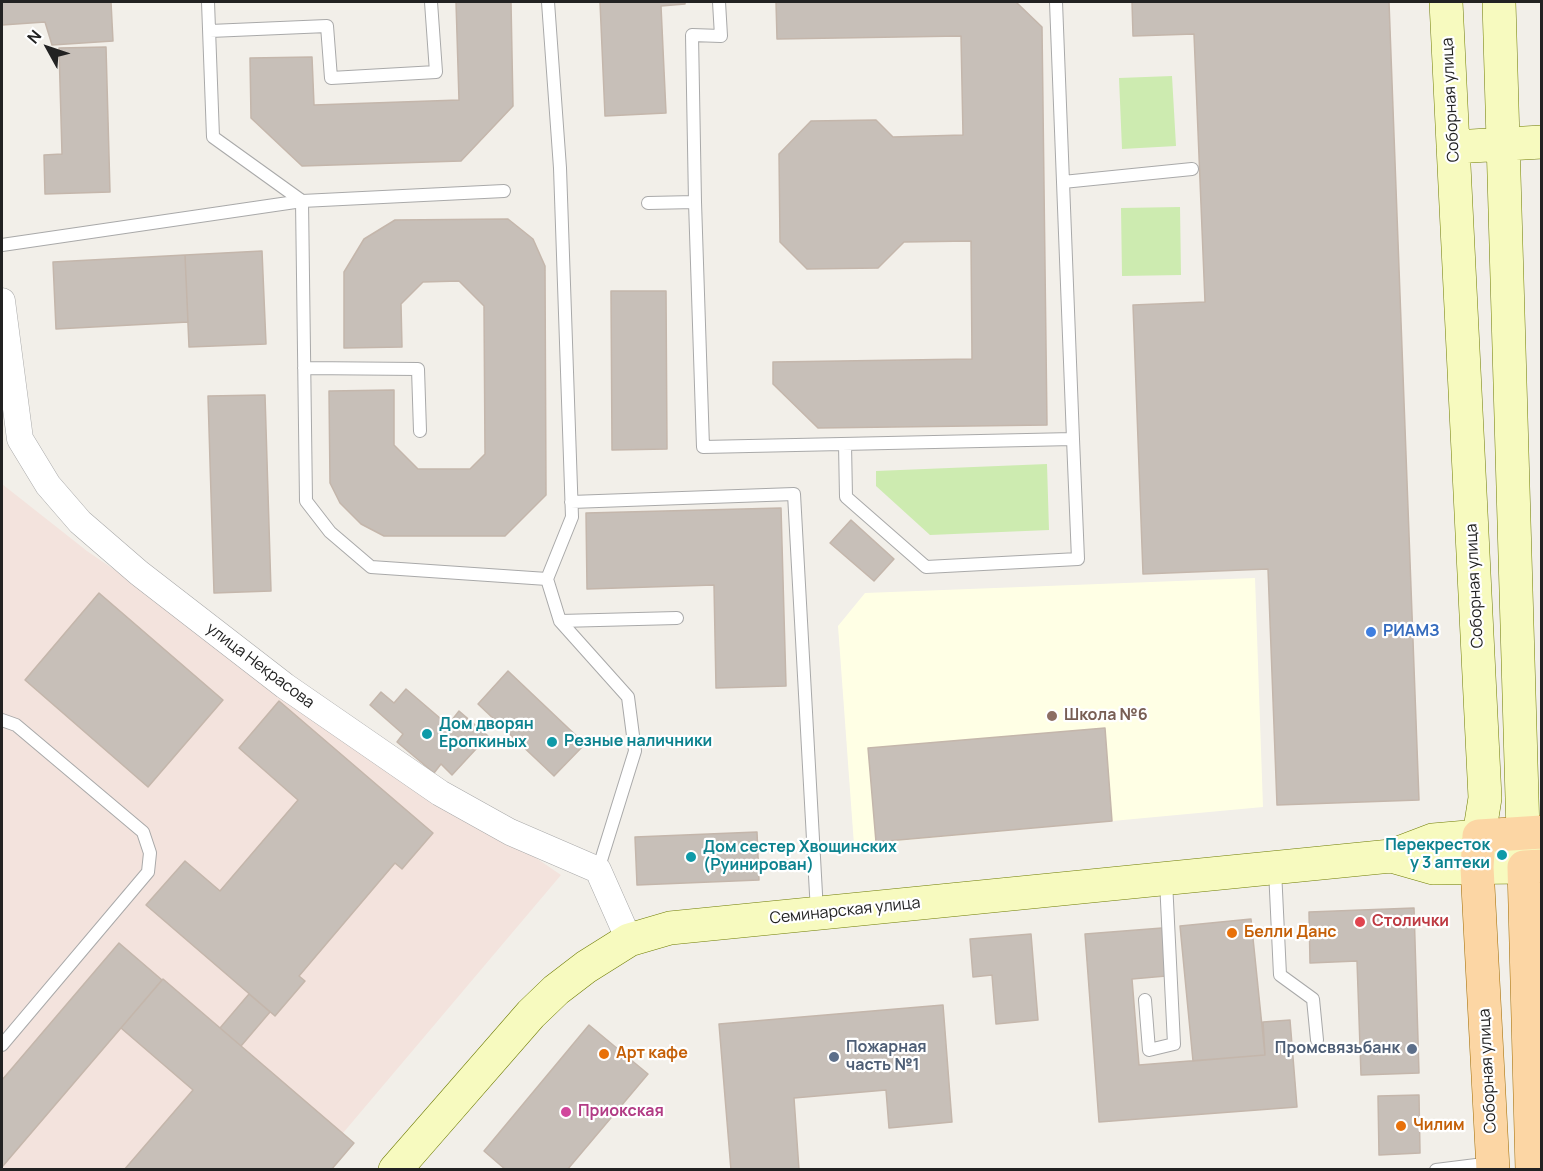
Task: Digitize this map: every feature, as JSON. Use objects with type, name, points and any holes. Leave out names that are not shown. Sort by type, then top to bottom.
[{"type":"main road","name":"Соборная улица","points":[[1446,2],[1485,798],[1478,851],[1493,1166]]},
{"type":"main road","points":[[1499,2],[1533,833],[1532,1170]]},
{"type":"main road","points":[[1453,147],[1542,142]]},
{"type":"main road","points":[[1478,851],[1533,833]]},
{"type":"main road","name":"Семинарская улица","points":[[395,1170],[531,1014],[556,990],[586,967],[629,940],[670,928],[1391,856],[1433,868],[1478,851],[1533,867]]},
{"type":"street","name":"улица Некрасова","points":[[2,301],[20,439],[48,484],[80,522],[139,573],[285,686],[440,793],[510,832],[598,870]]},
{"type":"street","points":[[598,870],[629,940]]},
{"type":"lane","points":[[208,2],[213,137],[302,201]]},
{"type":"lane","points":[[210,31],[327,26],[330,78],[436,72],[431,2]]},
{"type":"lane","points":[[548,2],[560,168],[572,517],[547,579],[560,621],[628,697],[635,751],[598,870]]},
{"type":"lane","points":[[719,2],[721,36],[692,35],[694,202],[703,447],[1073,438]]},
{"type":"lane","points":[[845,444],[846,497],[926,567],[1078,559],[1056,2]]},
{"type":"lane","points":[[1063,182],[1192,169]]},
{"type":"lane","points":[[2,245],[302,201],[504,191]]},
{"type":"lane","points":[[302,201],[306,501],[330,532],[371,567],[547,579]]},
{"type":"lane","points":[[648,204],[694,202]]},
{"type":"lane","points":[[304,368],[418,369],[420,431]]},
{"type":"lane","points":[[571,502],[794,494],[817,913]]},
{"type":"lane","points":[[560,621],[677,618]]},
{"type":"lane","points":[[2,720],[16,725],[143,832],[150,853],[148,872],[2,1045]]},
{"type":"lane","points":[[1275,868],[1280,975],[1313,999],[1317,1040]]},
{"type":"lane","points":[[1145,1000],[1149,1050],[1174,1044],[1166,879]]},
{"type":"lane","points":[[1436,1170],[1493,1166]]},
{"type":"shaded area","points":[[2,484],[87,551],[561,875],[343,1133],[331,1169],[2,1169]]},
{"type":"shaded area","name":"Школа №6","points":[[1255,578],[1263,807],[854,845],[838,626],[865,593]]},
{"type":"green space","points":[[1172,76],[1176,146],[1122,149],[1119,78]]},
{"type":"green space","points":[[1180,207],[1181,275],[1122,276],[1121,208]]},
{"type":"green space","points":[[1047,464],[1049,530],[930,535],[876,486],[876,471]]},
{"type":"building","points":[[2,2],[111,2],[113,41],[52,45],[45,22],[2,25]]},
{"type":"building","points":[[456,2],[511,2],[513,106],[461,161],[302,166],[251,118],[250,58],[312,57],[314,105],[459,100]]},
{"type":"building","points":[[600,2],[685,2],[685,4],[661,6],[666,113],[605,116]]},
{"type":"building","points":[[776,2],[1016,2],[1042,27],[1047,425],[818,428],[773,384],[773,362],[972,359],[971,241],[904,242],[878,268],[807,269],[780,242],[779,154],[811,121],[876,120],[893,137],[963,135],[961,36],[777,39]]},
{"type":"building","points":[[1132,2],[1389,2],[1419,800],[1277,805],[1268,569],[1143,574],[1133,305],[1205,302],[1194,34],[1133,36]]},
{"type":"building","points":[[106,47],[110,192],[45,194],[44,155],[62,154],[59,48]]},
{"type":"building","points":[[508,219],[533,239],[545,266],[546,495],[505,536],[384,536],[361,524],[340,503],[330,483],[329,391],[394,390],[394,445],[418,469],[470,469],[485,454],[484,306],[459,281],[423,282],[401,304],[402,347],[344,348],[344,272],[364,239],[395,220]]},
{"type":"building","points":[[262,251],[266,344],[189,347],[185,255]]},
{"type":"building","points":[[185,255],[188,322],[56,329],[53,262]]},
{"type":"building","points":[[611,291],[666,291],[667,449],[612,450]]},
{"type":"building","points":[[265,395],[271,591],[214,593],[208,396]]},
{"type":"building","points":[[781,508],[786,686],[716,688],[714,585],[587,589],[586,513]]},
{"type":"building","points":[[851,520],[894,559],[874,581],[830,543]]},
{"type":"building","points":[[99,593],[223,700],[148,787],[25,680]]},
{"type":"building","points":[[508,671],[585,744],[554,776],[478,704]]},
{"type":"building","points":[[406,689],[448,725],[459,711],[488,736],[452,775],[441,764],[434,773],[397,742],[403,734],[370,705],[381,692],[394,703]]},
{"type":"building","points":[[279,701],[433,833],[402,869],[395,863],[299,976],[305,981],[275,1016],[146,905],[185,861],[220,891],[298,800],[239,748]]},
{"type":"building","points":[[1105,728],[1112,821],[876,842],[868,748]]},
{"type":"building","points":[[757,832],[759,880],[637,885],[635,837]]},
{"type":"building","points":[[1414,908],[1419,1073],[1361,1075],[1357,961],[1310,963],[1309,912]]},
{"type":"building","points":[[1251,919],[1265,1055],[1193,1061],[1180,926]]},
{"type":"building","points":[[1162,928],[1166,976],[1132,979],[1139,1065],[1265,1055],[1263,1022],[1290,1020],[1297,1107],[1099,1122],[1085,934]]},
{"type":"building","points":[[1031,934],[1038,1020],[996,1024],[992,975],[973,977],[970,939]]},
{"type":"building","points":[[119,943],[162,980],[2,1167],[2,1080]]},
{"type":"building","points":[[163,979],[354,1143],[331,1170],[124,1170],[193,1090],[121,1028]]},
{"type":"building","points":[[249,994],[270,1012],[241,1046],[220,1028]]},
{"type":"building","name":"Пожарная часть №1","points":[[943,1005],[952,1122],[889,1128],[886,1090],[794,1098],[799,1170],[731,1170],[719,1024]]},
{"type":"building","name":"Приокская","points":[[589,1025],[648,1074],[567,1170],[506,1170],[484,1151]]},
{"type":"building","points":[[1419,1095],[1420,1153],[1379,1155],[1378,1096]]},
{"type":"place","name":"РИАМЗ","points":[[1371,632]]},
{"type":"place","name":"Школа №6","points":[[1052,716]]},
{"type":"place","name":"Дом дворян Еропкиных","points":[[427,734]]},
{"type":"place","name":"Резные наличники","points":[[552,742]]},
{"type":"place","name":"Перекресток у 3 аптеки","points":[[1502,855]]},
{"type":"place","name":"Дом сестер Хвощинских (Руинирован)","points":[[691,857]]},
{"type":"place","name":"Столички","points":[[1360,922]]},
{"type":"place","name":"Белли Данс","points":[[1232,933]]},
{"type":"place","name":"Промсвязьбанк","points":[[1412,1049]]},
{"type":"place","name":"Арт кафе","points":[[604,1054]]},
{"type":"place","name":"Пожарная часть №1","points":[[834,1057]]},
{"type":"place","name":"Приокская","points":[[566,1112]]},
{"type":"place","name":"Чилим","points":[[1401,1126]]}]
